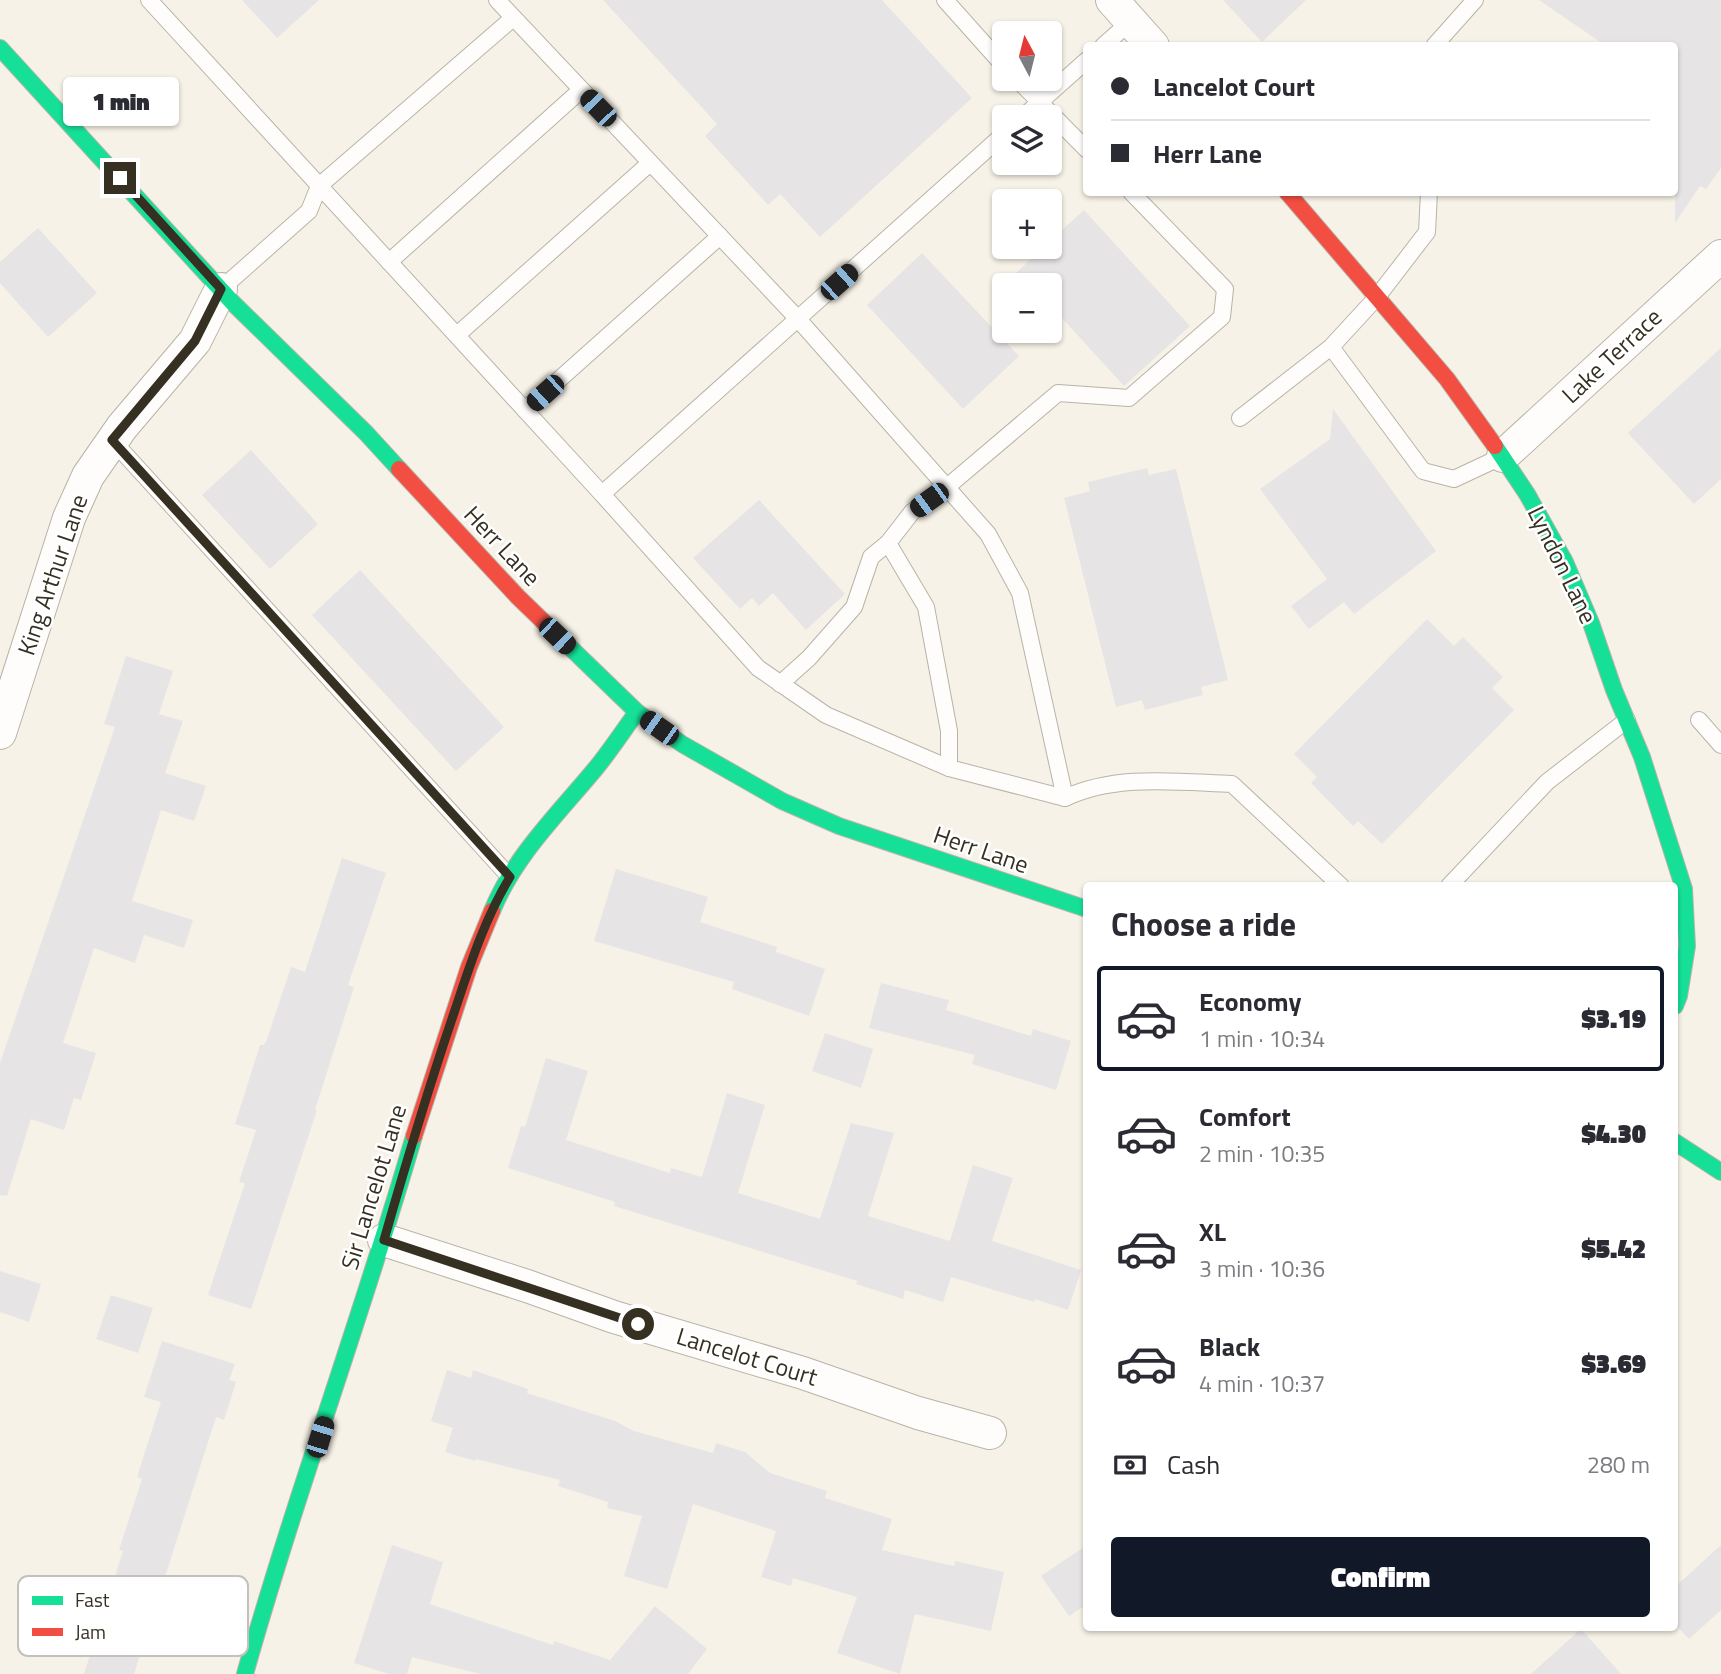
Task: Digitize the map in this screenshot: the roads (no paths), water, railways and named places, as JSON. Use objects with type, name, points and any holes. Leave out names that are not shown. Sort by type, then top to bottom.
[{"type":"street","points":[[1121,11],[1149,42]]},
{"type":"street","name":"Herr Lane","points":[[0,48],[221,289],[366,433],[518,597],[637,712],[682,744],[782,802],[839,826],[1083,908]]},
{"type":"street","name":"Lyndon Lane","points":[[1290,196],[1447,379],[1503,456],[1565,562],[1642,757],[1684,889],[1687,946],[1678,998]]},
{"type":"street","name":"Lake Terrace","points":[[1503,456],[1721,256]]},
{"type":"street","name":"King Arthur Lane","points":[[0,733],[69,518],[88,477],[112,440],[195,341],[221,289]]},
{"type":"street","name":"Sir Lancelot Lane","points":[[245,1674],[269,1588],[384,1240],[418,1122],[470,967],[498,896],[529,845],[597,767],[637,712]]},
{"type":"street","points":[[1678,1144],[1721,1172]]},
{"type":"street","name":"Lancelot Court","points":[[384,1240],[614,1317],[803,1373],[919,1413],[990,1433]]},
{"type":"lane","points":[[149,0],[758,668],[826,715],[949,768],[1065,798],[1078,792],[1137,781],[1231,784],[1337,882]]},
{"type":"lane","points":[[496,0],[797,318],[988,534],[1020,593],[1065,798]]},
{"type":"lane","points":[[945,0],[992,52]]},
{"type":"lane","points":[[1438,42],[1475,0]]},
{"type":"lane","points":[[1105,42],[1121,11]]},
{"type":"lane","points":[[221,289],[309,211],[319,186],[513,18]]},
{"type":"lane","points":[[1037,105],[1083,64]]},
{"type":"lane","points":[[389,262],[581,90]]},
{"type":"lane","points":[[1028,91],[1083,146]]},
{"type":"lane","points":[[602,494],[992,145]]},
{"type":"lane","points":[[457,335],[650,163]]},
{"type":"lane","points":[[780,684],[809,659],[855,607],[871,557],[888,543],[912,512],[947,487],[1058,393],[1129,398],[1222,317],[1225,289],[1135,196]]},
{"type":"lane","points":[[1240,418],[1331,347],[1377,297],[1427,232],[1429,196]]},
{"type":"lane","points":[[525,410],[720,236]]},
{"type":"lane","points":[[1331,347],[1423,471],[1454,479],[1503,456]]},
{"type":"lane","points":[[112,440],[510,877]]},
{"type":"lane","points":[[888,543],[926,607],[949,731],[949,768]]},
{"type":"lane","points":[[1453,882],[1547,782],[1627,720]]},
{"type":"lane","points":[[1699,720],[1721,746]]}]
